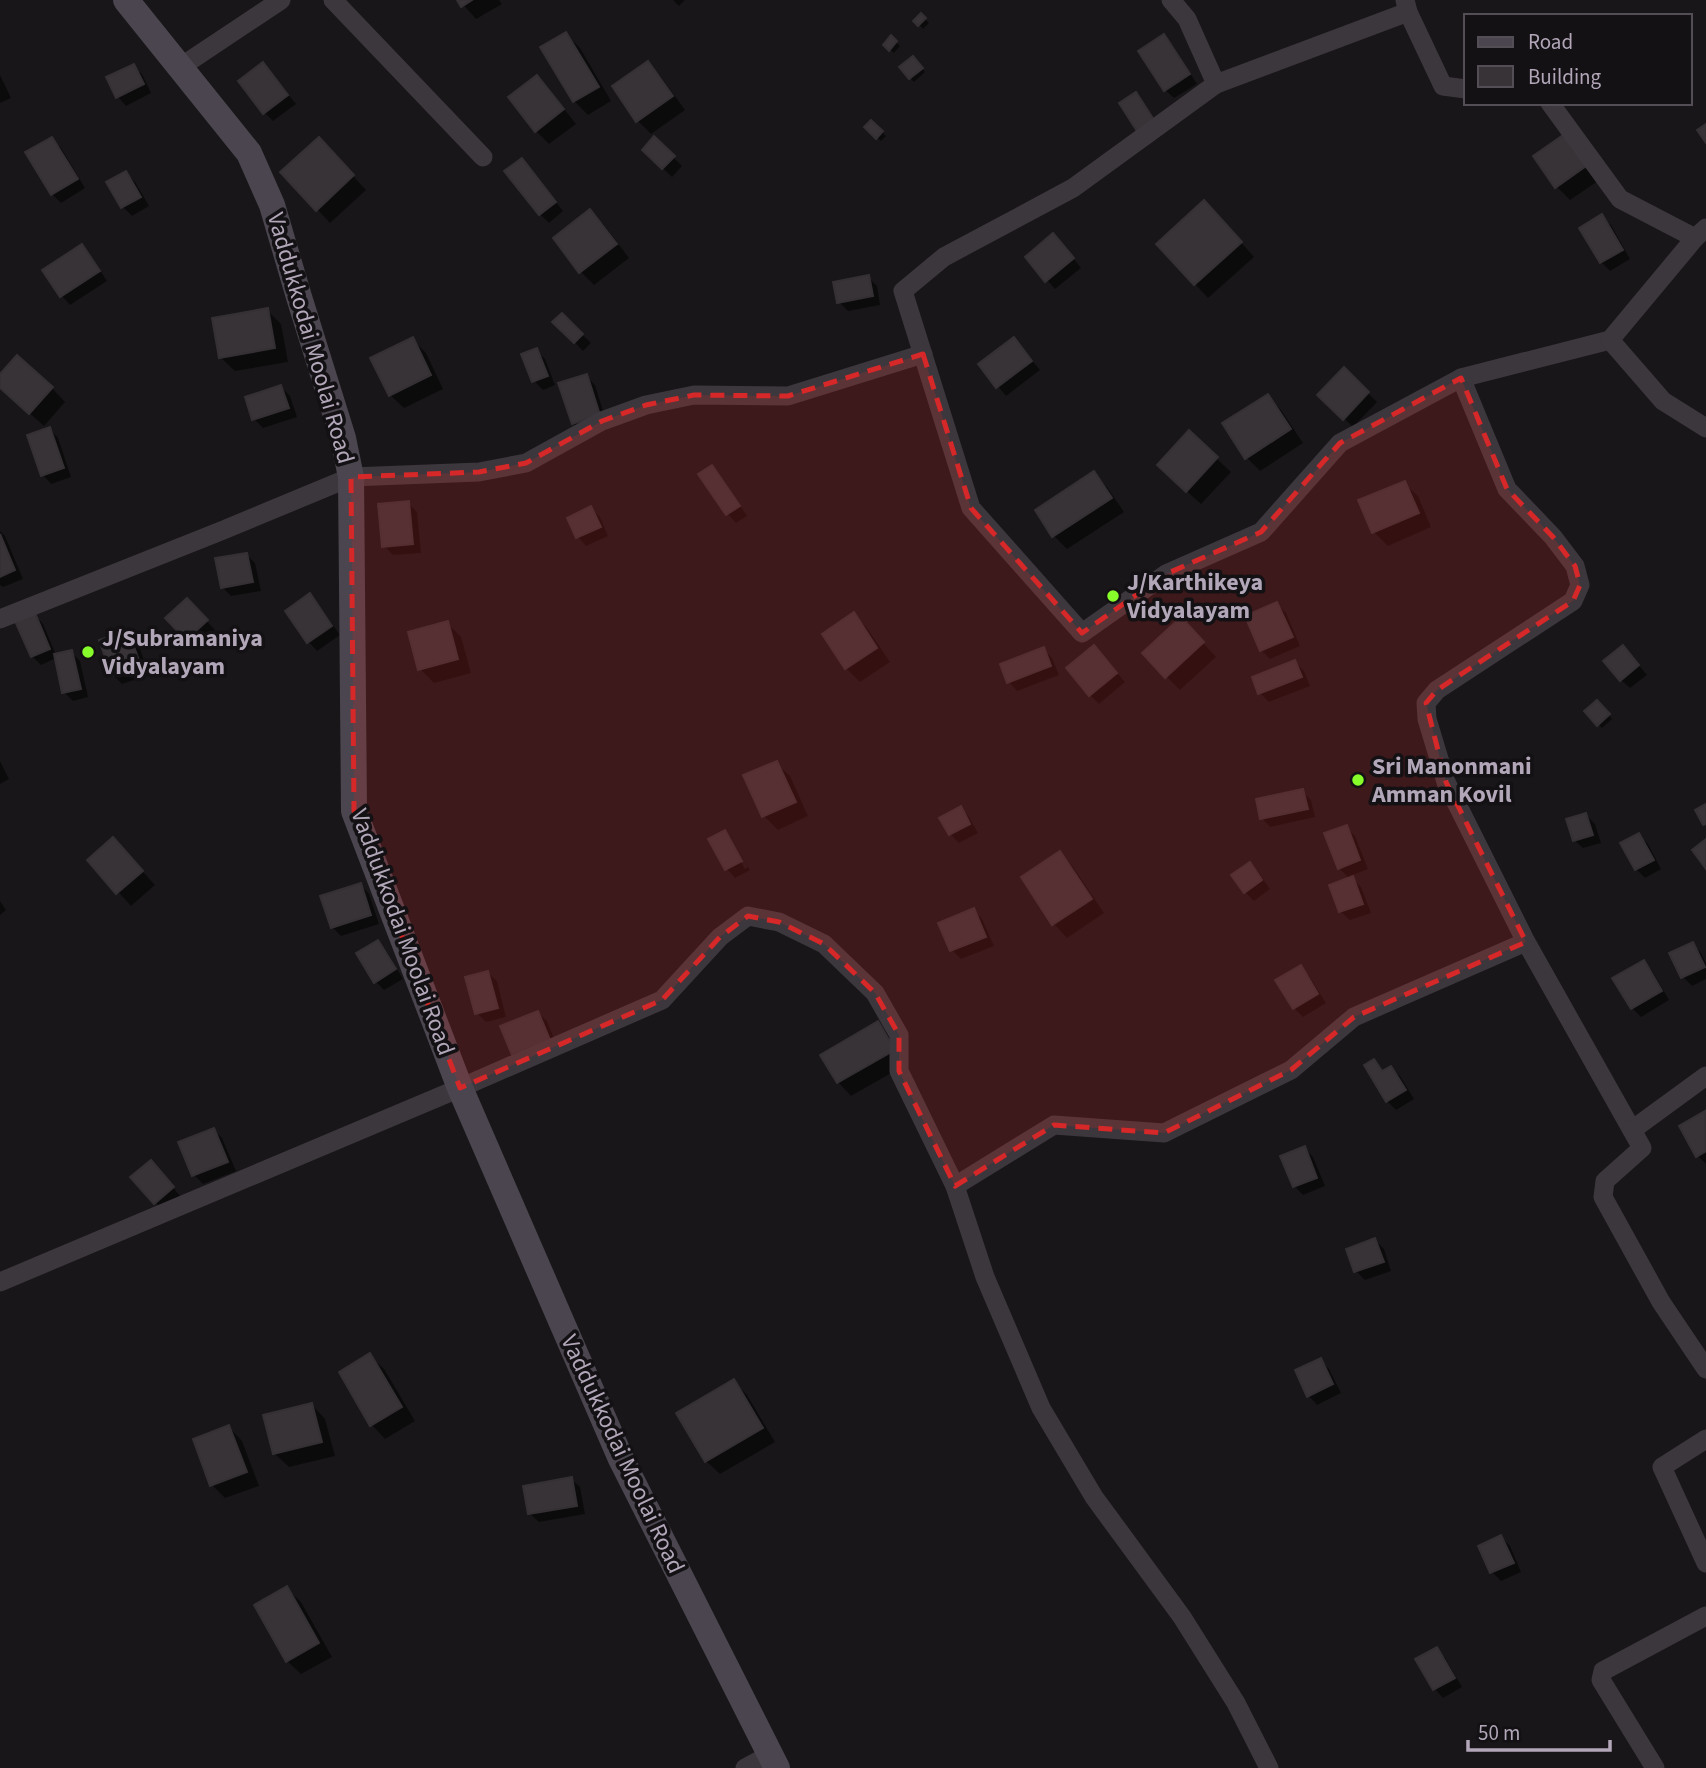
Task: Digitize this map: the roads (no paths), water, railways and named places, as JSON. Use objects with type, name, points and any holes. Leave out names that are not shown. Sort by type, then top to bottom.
[{"type":"street","name":"Vaddukkodai Moolai Road","points":[[126,0],[249,152],[272,205],[343,438],[351,477],[354,811],[460,1088],[621,1459],[774,1761]]},
{"type":"street","points":[[179,68],[281,0]]},
{"type":"street","points":[[333,0],[484,158]]},
{"type":"street","points":[[1171,0],[1187,19],[1216,84]]},
{"type":"street","points":[[1464,89],[1443,86],[1406,6],[1216,84],[1073,188],[944,257],[903,291],[971,508],[1082,633],[1166,574],[1261,532],[1340,443],[1461,378],[1610,340],[1700,233],[1620,199],[1551,105]]},
{"type":"street","points":[[1610,340],[1663,401],[1706,428]]},
{"type":"street","points":[[0,618],[351,477],[479,472],[526,463],[602,421],[646,405],[694,395],[788,396],[923,354]]},
{"type":"street","points":[[1461,378],[1507,489],[1553,537],[1575,566],[1580,586],[1573,601],[1437,690],[1426,703],[1427,719],[1446,782],[1526,942],[1642,1148],[1605,1181],[1603,1197],[1661,1302],[1706,1369]]},
{"type":"street","points":[[0,1282],[662,1000],[720,937],[748,916],[779,922],[824,944],[875,993],[899,1035],[900,1071],[955,1185],[985,1277],[1041,1408],[1094,1497],[1182,1617],[1236,1703],[1269,1768]]},
{"type":"street","points":[[955,1185],[1054,1125],[1164,1133],[1291,1070],[1354,1017],[1526,942]]},
{"type":"street","points":[[1632,1130],[1706,1076]]},
{"type":"street","points":[[1706,1439],[1662,1467],[1706,1563]]},
{"type":"street","points":[[1655,1768],[1601,1679],[1603,1671],[1706,1616]]},
{"type":"street","points":[[745,1768],[774,1761]]},
{"type":"place","name":"J/Karthikeya Vidyalayam","points":[[1113,596]]},
{"type":"place","name":"J/Subramaniya Vidyalayam","points":[[88,652]]},
{"type":"place","name":"Sri Manonmani Amman Kovil","points":[[1358,780]]}]
